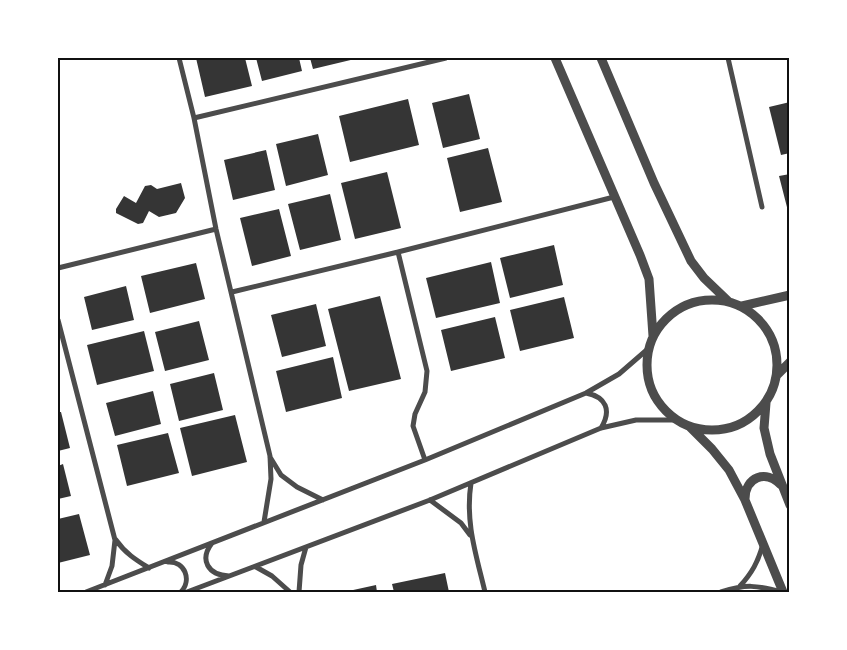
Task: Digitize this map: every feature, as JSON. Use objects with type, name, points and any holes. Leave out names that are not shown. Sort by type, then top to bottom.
[{"type":"street","points":[[179,58],[194,118],[216,229],[270,456],[271,479],[264,522]]},
{"type":"street","points":[[194,118],[446,58]]},
{"type":"street","points":[[555,58],[640,255],[648,280],[653,336]]},
{"type":"street","points":[[600,58],[684,248],[704,278],[728,301]]},
{"type":"street","points":[[728,58],[762,207]]},
{"type":"street","points":[[232,292],[398,252],[614,196]]},
{"type":"street","points":[[58,268],[216,229]]},
{"type":"street","points":[[398,252],[427,371],[425,392],[415,414],[413,426],[424,460]]},
{"type":"street","points":[[742,306],[790,295]]},
{"type":"street","points":[[706,300],[728,301],[742,306],[756,316],[774,342],[778,359],[778,375],[773,390],[766,403],[749,420],[728,429],[704,430],[690,427],[665,411],[654,396],[648,380],[646,361],[648,348],[653,336],[666,318],[684,306],[706,300]]},
{"type":"street","points":[[58,320],[115,540],[112,566],[105,585]]},
{"type":"street","points":[[86,592],[424,460],[586,393],[619,374],[648,348]]},
{"type":"street","points":[[778,375],[790,362]]},
{"type":"street","points":[[586,393],[596,395],[603,401],[607,410],[606,420],[601,428]]},
{"type":"street","points":[[766,403],[764,428],[770,454],[790,505]]},
{"type":"street","points":[[187,592],[430,500],[601,428],[636,420],[677,420]]},
{"type":"street","points":[[690,427],[712,449],[729,470],[745,500],[782,592]]},
{"type":"street","points":[[270,456],[281,475],[297,487],[323,500]]},
{"type":"street","points":[[745,500],[745,492],[748,485],[754,479],[761,476],[769,476],[782,485]]},
{"type":"street","points":[[471,482],[469,510],[471,538],[485,592]]},
{"type":"street","points":[[430,500],[461,523],[471,538]]},
{"type":"street","points":[[115,540],[123,550],[150,568]]},
{"type":"street","points":[[212,543],[207,550],[205,558],[208,566],[214,573],[222,576],[231,576]]},
{"type":"street","points":[[740,586],[757,564],[763,544]]},
{"type":"street","points":[[299,592],[301,565],[306,547]]},
{"type":"street","points":[[162,563],[171,562],[180,565],[186,572],[187,582],[181,592]]},
{"type":"street","points":[[256,566],[272,576],[290,592]]},
{"type":"street","points":[[721,592],[740,586],[765,588],[782,592]]},
{"type":"building","points":[[196,58],[245,58],[252,86],[205,97]]},
{"type":"building","points":[[256,58],[299,58],[302,71],[262,81]]},
{"type":"building","points":[[310,58],[359,58],[313,69]]},
{"type":"building","points":[[469,94],[480,139],[443,148],[432,103]]},
{"type":"building","points":[[408,99],[419,145],[350,162],[339,116]]},
{"type":"building","points":[[790,102],[790,153],[781,155],[769,107]]},
{"type":"building","points":[[318,134],[328,175],[286,186],[276,144]]},
{"type":"building","points":[[488,148],[502,202],[460,212],[447,158]]},
{"type":"building","points":[[266,150],[275,190],[233,200],[224,160]]},
{"type":"building","points":[[387,172],[401,228],[355,239],[341,183]]},
{"type":"building","points":[[790,174],[790,215],[789,215],[779,176]]},
{"type":"building","points":[[181,183],[185,198],[176,213],[159,217],[149,211],[143,223],[138,224],[116,213],[116,209],[124,196],[136,203],[145,186],[151,185],[157,189]]},
{"type":"building","points":[[330,194],[341,240],[300,250],[288,204]]},
{"type":"building","points":[[279,209],[291,256],[252,266],[240,218]]},
{"type":"building","points":[[554,245],[563,285],[510,298],[500,258]]},
{"type":"building","points":[[491,262],[500,303],[436,318],[426,278]]},
{"type":"building","points":[[196,263],[205,299],[150,313],[141,276]]},
{"type":"building","points":[[126,286],[134,320],[92,330],[84,297]]},
{"type":"building","points":[[380,296],[401,379],[349,391],[328,309]]},
{"type":"building","points":[[564,297],[574,338],[520,351],[510,310]]},
{"type":"building","points":[[316,304],[326,346],[282,357],[271,315]]},
{"type":"building","points":[[495,317],[505,358],[451,371],[441,330]]},
{"type":"building","points":[[199,321],[209,360],[165,371],[155,332]]},
{"type":"building","points":[[144,331],[154,371],[97,385],[87,345]]},
{"type":"building","points":[[333,357],[342,398],[286,412],[276,371]]},
{"type":"building","points":[[214,373],[223,410],[179,421],[170,384]]},
{"type":"building","points":[[153,391],[161,424],[115,436],[106,403]]},
{"type":"building","points":[[58,412],[61,412],[70,448],[58,451]]},
{"type":"building","points":[[235,415],[247,462],[192,476],[180,428]]},
{"type":"building","points":[[168,433],[179,473],[127,486],[117,445]]},
{"type":"building","points":[[63,464],[71,496],[58,499],[58,466]]},
{"type":"building","points":[[79,514],[90,555],[58,563],[58,519]]},
{"type":"building","points":[[445,573],[449,592],[394,592],[392,584]]},
{"type":"building","points":[[376,585],[377,592],[344,592]]}]
